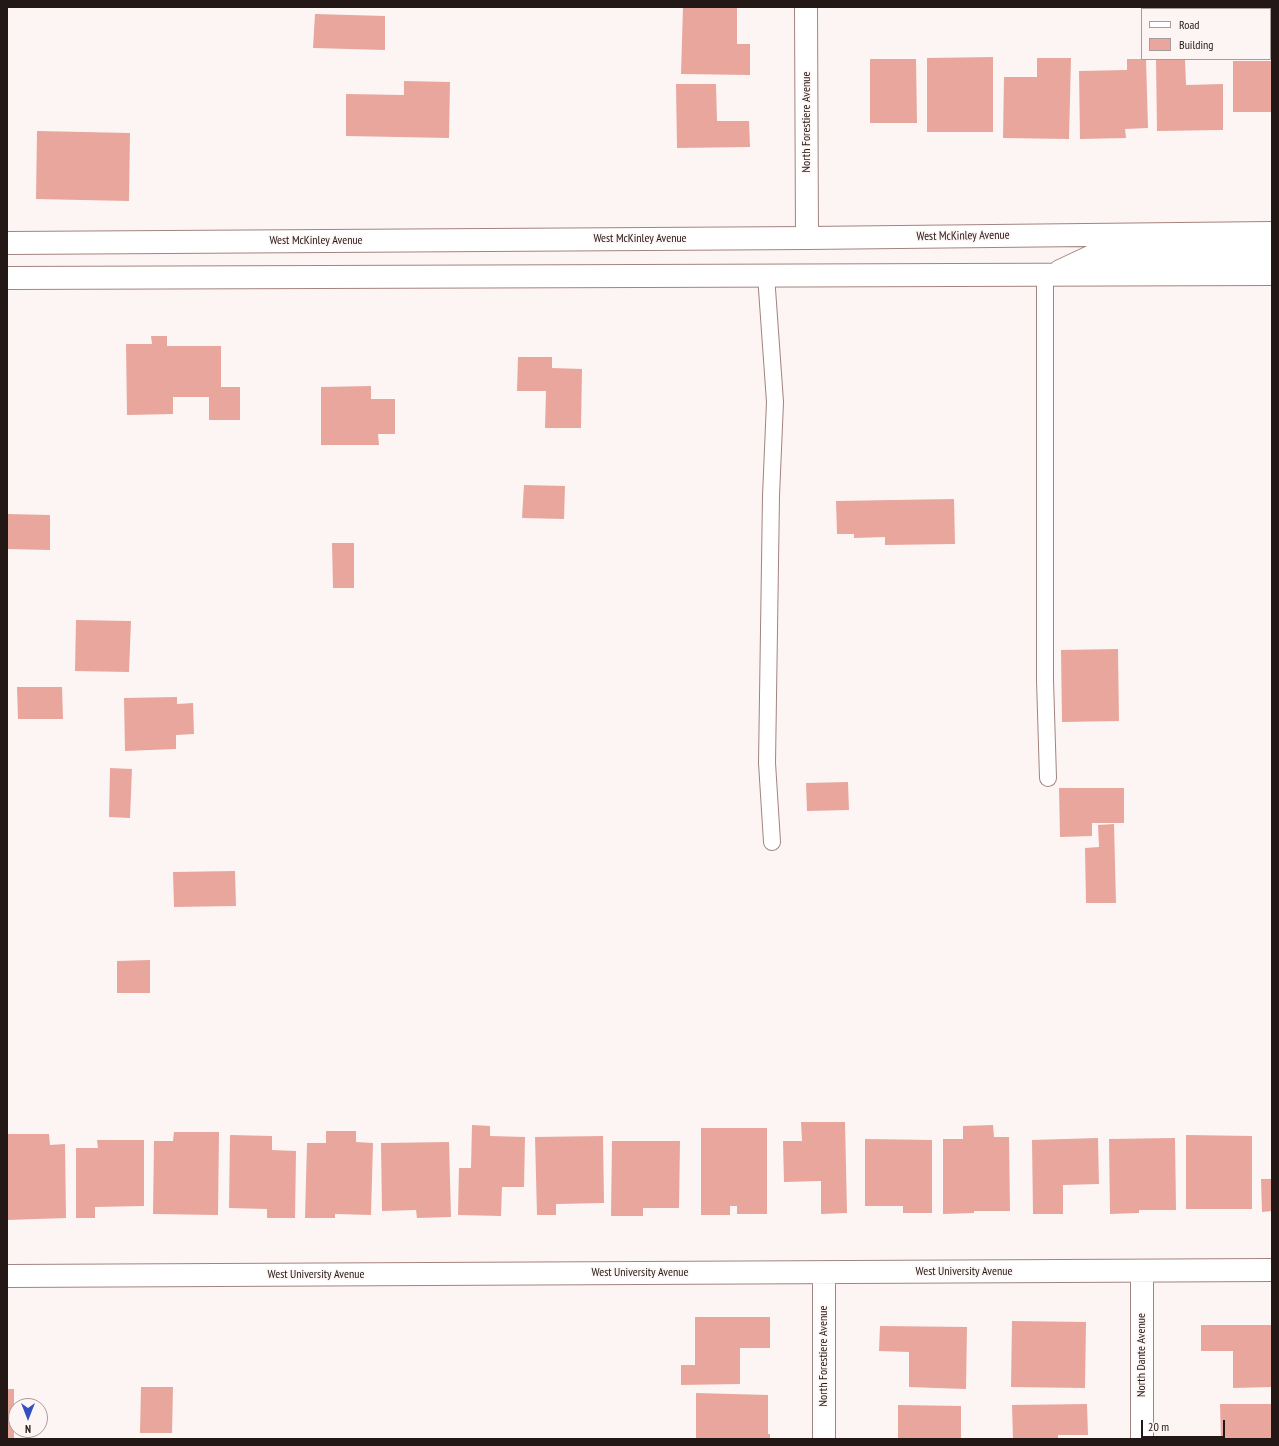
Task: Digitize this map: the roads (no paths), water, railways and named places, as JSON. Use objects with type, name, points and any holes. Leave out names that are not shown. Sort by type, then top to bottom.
[{"type":"main road","name":"North Forestiere Avenue","points":[[806,7],[807,238]]},
{"type":"main road","name":"West McKinley Avenue","points":[[7,243],[807,238],[1272,233]]},
{"type":"main road","points":[[1049,274],[1092,256],[1272,254]]},
{"type":"main road","points":[[7,278],[1272,274]]},
{"type":"main road","name":"West University Avenue","points":[[7,1276],[1272,1270]]},
{"type":"main road","name":"North Dante Avenue","points":[[1142,1271],[1142,1439]]},
{"type":"main road","name":"North Forestiere Avenue","points":[[824,1273],[824,1439]]},
{"type":"lane","points":[[1048,778],[1045,680],[1049,274]]},
{"type":"lane","points":[[766,275],[775,402],[771,496],[766,763],[772,842]]}]
